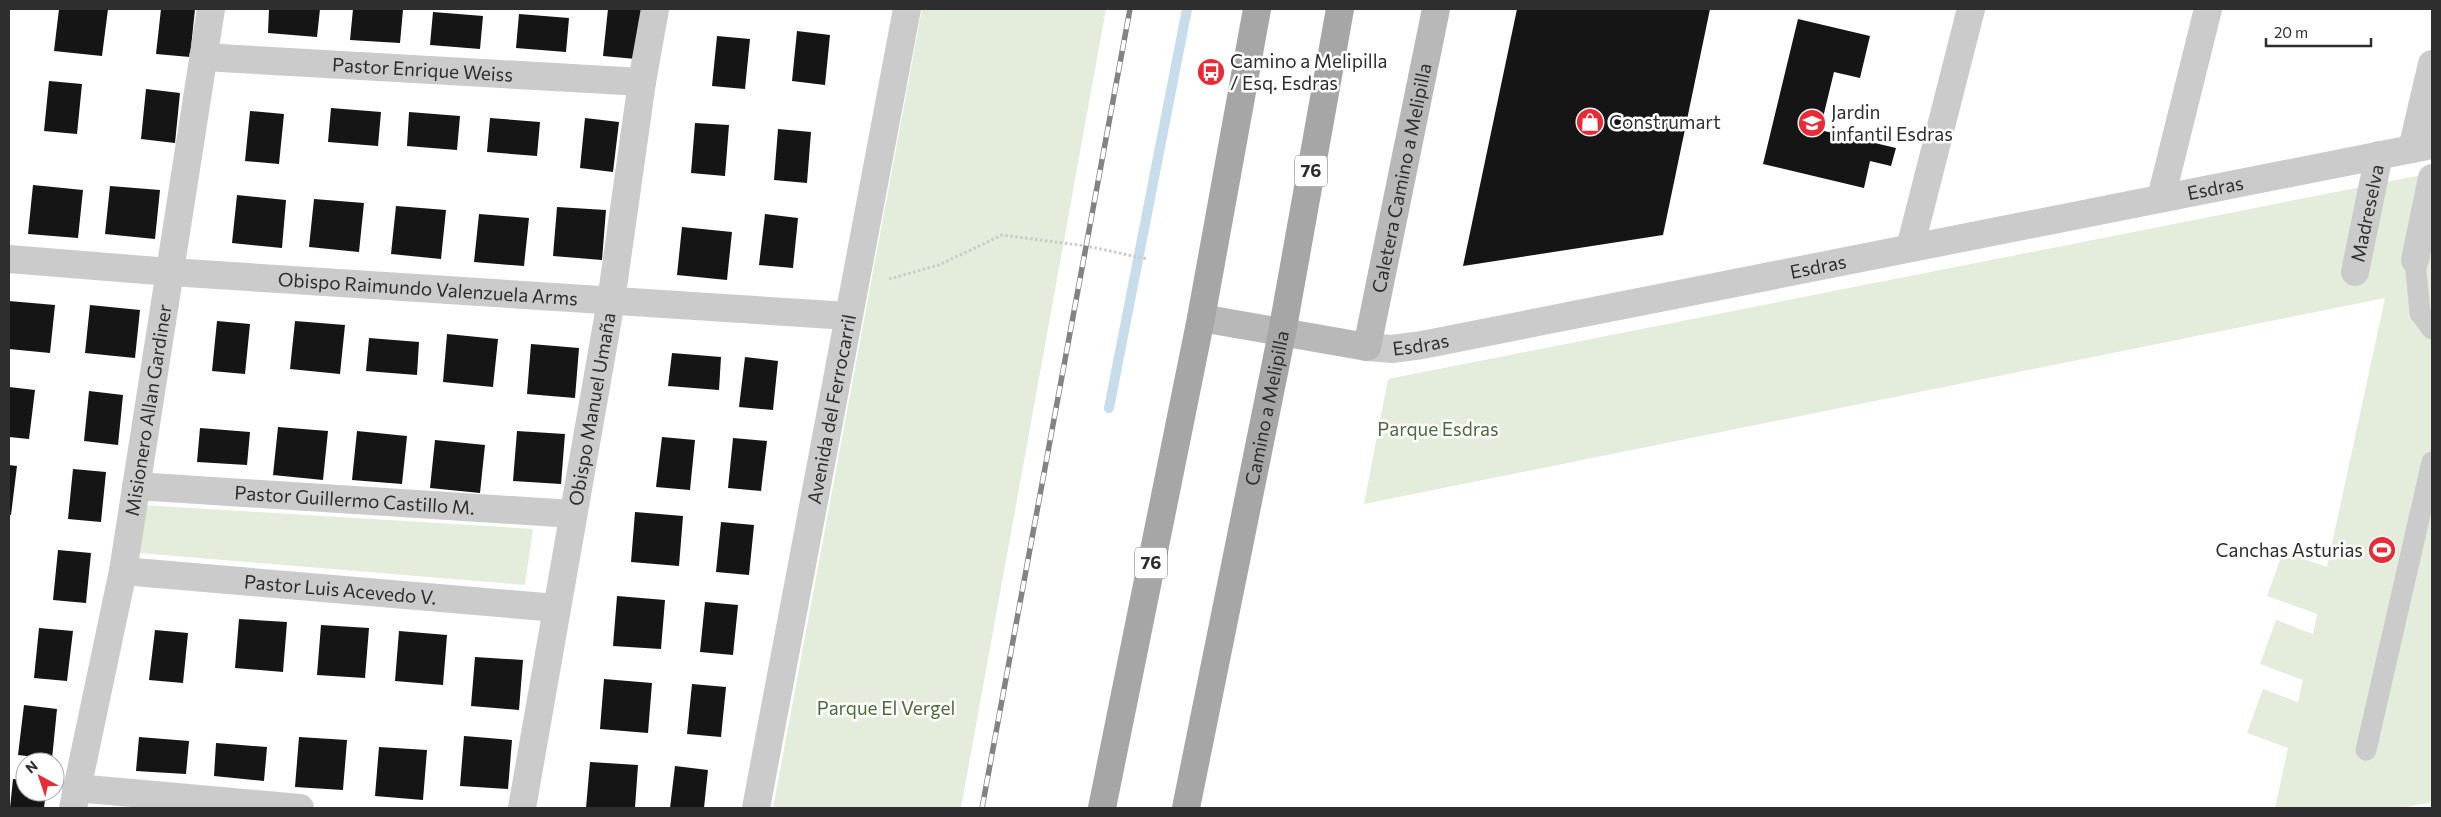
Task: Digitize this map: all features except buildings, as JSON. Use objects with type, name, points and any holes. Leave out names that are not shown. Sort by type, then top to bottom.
[{"type":"main road","name":"76","points":[[1102,808],[1201,318],[1257,9]]},
{"type":"main road","name":"Camino a Melipilla","points":[[1186,808],[1282,333],[1340,9]]},
{"type":"street","name":"Misionero Allan Gardiner","points":[[75,798],[123,571],[211,9]]},
{"type":"street","name":"Obispo Manuel Umaña","points":[[522,808],[611,301],[642,82],[655,9]]},
{"type":"street","name":"Avenida del Ferrocarril","points":[[756,808],[907,9]]},
{"type":"street","name":"Caletera Camino a Melipilla","points":[[1367,348],[1436,9]]},
{"type":"street","points":[[1910,248],[1971,9]]},
{"type":"street","points":[[2161,198],[2208,9]]},
{"type":"street","name":"Pastor Enrique Weiss","points":[[203,57],[642,82]]},
{"type":"street","points":[[2422,147],[2432,64]]},
{"type":"street","name":"Esdras","points":[[1201,318],[1367,348],[1392,349],[1422,345],[2422,147]]},
{"type":"street","name":"Madreselva","points":[[2355,272],[2379,155]]},
{"type":"street","points":[[2415,260],[2432,178]]},
{"type":"street","name":"Obispo Raimundo Valenzuela Arms","points":[[9,259],[170,272],[848,316]]},
{"type":"street","name":"Pastor Guillermo Castillo M.","points":[[136,486],[573,514]]},
{"type":"street","name":"Pastor Luis Acevedo V.","points":[[123,571],[556,608]]},
{"type":"street","points":[[75,798],[300,808]]},
{"type":"lane","points":[[2415,260],[2420,313],[2432,329]]},
{"type":"lane","points":[[2366,750],[2432,462]]},
{"type":"path","points":[[853,288],[939,265],[1002,235],[1129,254],[1148,259]]},
{"type":"green space","name":"Parque El Vergel","points":[[922,9],[1106,9],[961,808],[773,808]]},
{"type":"green space","name":"Parque Esdras","points":[[2432,173],[2432,802],[2401,808],[2275,808],[2288,748],[2247,733],[2263,689],[2298,702],[2303,680],[2260,664],[2276,620],[2313,634],[2317,614],[2267,596],[2283,552],[2327,567],[2385,298],[1364,504],[1388,379]]},
{"type":"green space","points":[[142,505],[533,529],[525,585],[139,553]]},
{"type":"waterway","points":[[1109,408],[1187,9]]},
{"type":"railway","points":[[982,808],[1130,9]]},
{"type":"place","name":"Camino a Melipilla / Esq. Esdras","points":[[1211,72]]},
{"type":"place","name":"Construmart","points":[[1590,122]]},
{"type":"place","name":"Jardin infantil Esdras","points":[[1812,123]]},
{"type":"place","name":"Canchas Asturias","points":[[2382,550]]}]
